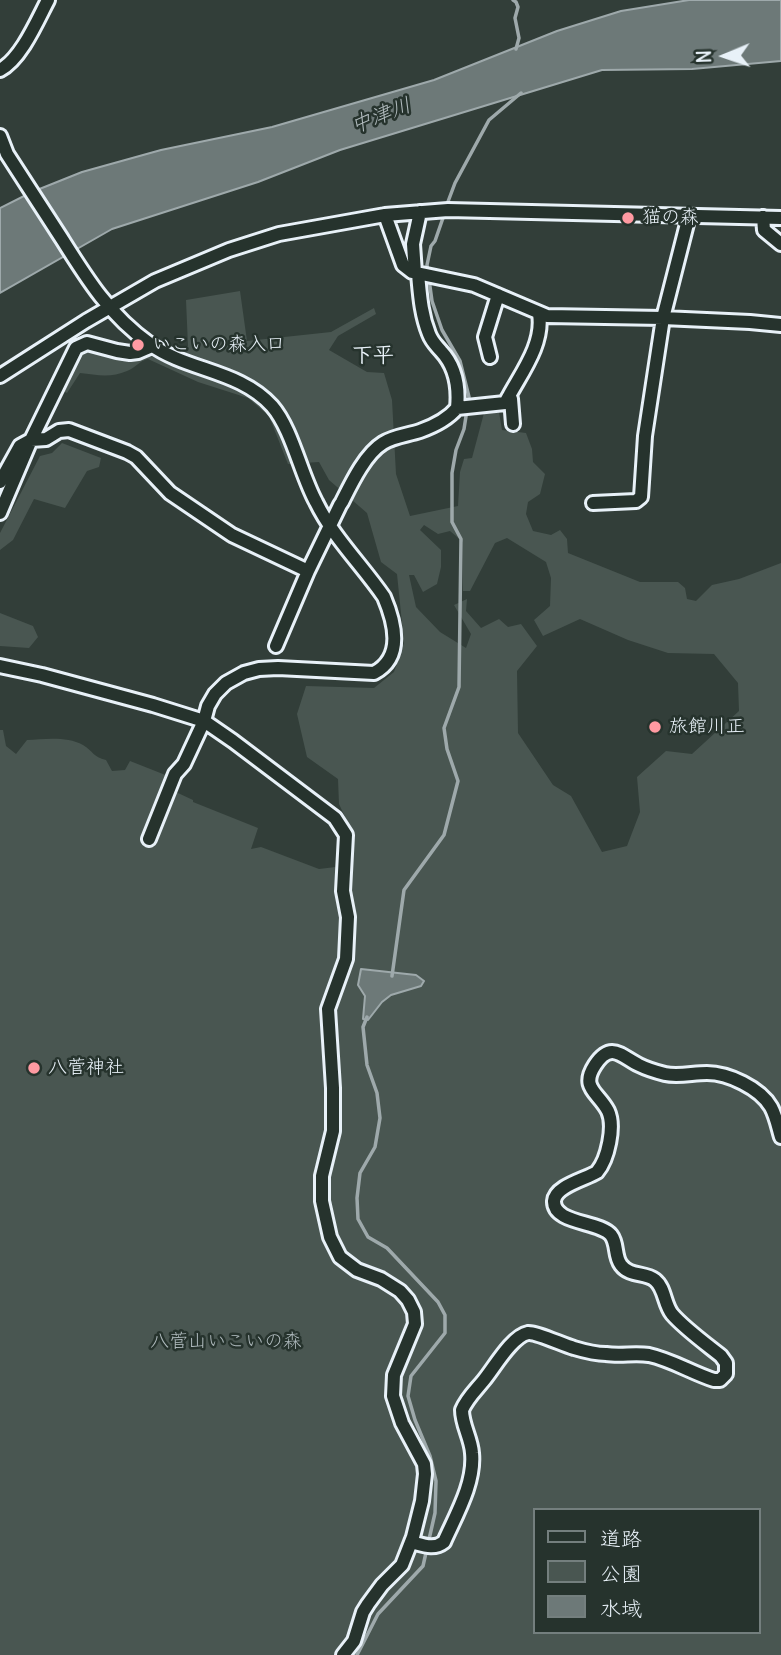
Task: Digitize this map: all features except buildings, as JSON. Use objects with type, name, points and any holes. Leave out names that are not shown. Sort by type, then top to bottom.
[{"type":"street","points":[[0,70],[11,61],[29,36],[48,0]]},
{"type":"street","points":[[0,136],[7,154],[108,308],[152,345],[186,363],[241,383],[259,393],[274,408],[288,433],[315,502],[330,527],[384,597],[395,631],[395,645],[389,660],[374,673],[260,669],[244,673],[226,683],[208,706],[204,721],[184,764],[176,774],[149,839]]},
{"type":"street","points":[[0,376],[155,281],[229,250],[279,234],[385,215],[448,210],[781,218]]},
{"type":"street","points":[[421,211],[413,244],[421,309],[435,346],[442,352],[454,372],[465,408]]},
{"type":"street","points":[[385,215],[403,265],[418,274],[474,285],[539,314],[781,325]]},
{"type":"street","points":[[593,503],[638,500],[641,497],[645,436],[663,318],[689,216]]},
{"type":"street","points":[[763,217],[764,230],[781,244]]},
{"type":"street","points":[[490,358],[485,337],[498,295]]},
{"type":"street","points":[[276,646],[340,505],[368,459],[380,445],[420,431],[465,408],[505,403],[535,346],[540,323],[539,314]]},
{"type":"street","points":[[0,513],[31,440],[76,348],[87,343],[130,353],[152,345]]},
{"type":"street","points":[[509,396],[513,424]]},
{"type":"street","points":[[0,482],[20,446],[31,440],[46,439],[65,429],[136,457],[170,493],[232,535],[308,571]]},
{"type":"street","points":[[0,666],[42,675],[204,721],[335,818],[346,835],[343,891],[348,917],[346,959],[328,1009],[333,1130],[322,1176],[322,1201],[330,1237],[340,1257],[357,1270],[381,1279],[400,1291],[414,1312],[412,1335],[394,1375],[393,1396],[402,1423],[424,1464],[425,1474],[421,1544],[368,1604],[354,1642],[343,1655]]},
{"type":"street","points":[[421,1544],[440,1545],[444,1542],[470,1479],[472,1454],[461,1414],[464,1405],[500,1358],[521,1336],[533,1334],[574,1348],[606,1354],[650,1356],[714,1380],[720,1380],[726,1374],[726,1363],[721,1356],[670,1312],[656,1281],[623,1268],[616,1256],[613,1237],[602,1228],[572,1220],[556,1207],[554,1202],[557,1194],[597,1172],[607,1153],[610,1115],[592,1090],[589,1080],[597,1061],[606,1054],[616,1052],[639,1065],[666,1074],[717,1073],[732,1078],[755,1091],[770,1105],[781,1137]]},
{"type":"green space","name":"八菅山いこいの森","points":[[240,291],[247,341],[331,332],[374,308],[376,314],[338,336],[329,350],[367,372],[384,373],[392,400],[396,474],[410,516],[458,506],[460,472],[464,459],[472,458],[484,413],[499,412],[502,430],[526,433],[533,462],[545,474],[540,494],[528,502],[526,514],[533,531],[551,535],[560,530],[567,539],[568,553],[640,582],[678,582],[685,588],[687,599],[696,601],[712,585],[739,579],[781,563],[781,1655],[0,1655],[0,730],[3,730],[6,746],[16,754],[27,740],[63,739],[77,742],[106,760],[112,771],[125,770],[130,761],[168,776],[165,787],[193,802],[258,828],[251,849],[261,847],[319,869],[352,865],[353,834],[339,804],[338,779],[307,757],[297,714],[306,686],[374,688],[394,672],[404,643],[397,574],[381,562],[367,513],[329,480],[319,462],[288,464],[269,416],[248,398],[198,382],[148,359],[115,375],[80,373],[67,393],[63,391],[80,353],[88,350],[121,359],[147,355],[159,359],[188,346],[186,300]],"holes":[[[424,525],[438,534],[450,531],[463,542],[463,591],[470,591],[495,543],[507,538],[546,562],[551,578],[550,606],[534,620],[543,636],[580,619],[628,640],[668,653],[714,654],[738,683],[739,711],[692,754],[666,751],[637,777],[640,812],[627,846],[602,852],[571,796],[553,785],[518,733],[517,671],[537,646],[521,624],[508,627],[499,619],[481,628],[466,611],[467,599],[454,605],[471,634],[466,648],[440,632],[416,607],[409,575],[414,575],[423,592],[437,584],[441,567],[441,550],[420,530]]]},
{"type":"green space","points":[[62,443],[101,458],[99,467],[87,471],[65,508],[34,499],[13,540],[0,550],[0,533],[40,456],[52,453]]},
{"type":"green space","points":[[0,613],[33,626],[38,637],[29,648],[0,646]]},
{"type":"water","name":"中津川","points":[[689,0],[781,0],[781,61],[692,69],[602,70],[340,150],[258,182],[112,229],[0,293],[0,208],[32,192],[82,172],[161,150],[272,127],[434,80],[557,31],[621,11]]},
{"type":"water","points":[[361,969],[416,975],[424,981],[421,986],[391,995],[368,1020],[363,1019],[365,996],[358,985]]},
{"type":"waterway","points":[[513,0],[518,7],[515,18],[519,38],[516,49]]},
{"type":"waterway","points":[[446,207],[455,183],[489,120],[521,93]]},
{"type":"waterway","points":[[444,215],[431,246],[427,265],[432,301],[442,330],[460,361],[468,402]]},
{"type":"waterway","points":[[392,976],[404,890],[444,835],[458,781],[447,749],[444,728],[459,687],[461,539],[452,522],[452,473],[467,410]]},
{"type":"waterway","points":[[357,1655],[378,1614],[423,1566],[435,1513],[436,1481],[430,1456],[408,1396],[411,1376],[445,1333],[445,1315],[438,1302],[387,1248],[368,1237],[358,1219],[360,1173],[375,1147],[380,1118],[377,1093],[367,1065],[363,1027],[367,1017]]},
{"type":"place","name":"猫の森","points":[[628,218]]},
{"type":"place","name":"いこいの森入口","points":[[138,345]]},
{"type":"place","name":"旅館川正","points":[[655,727]]},
{"type":"place","name":"八菅神社","points":[[34,1068]]},
{"type":"district","name":"下平","points":[[373,356]]}]
